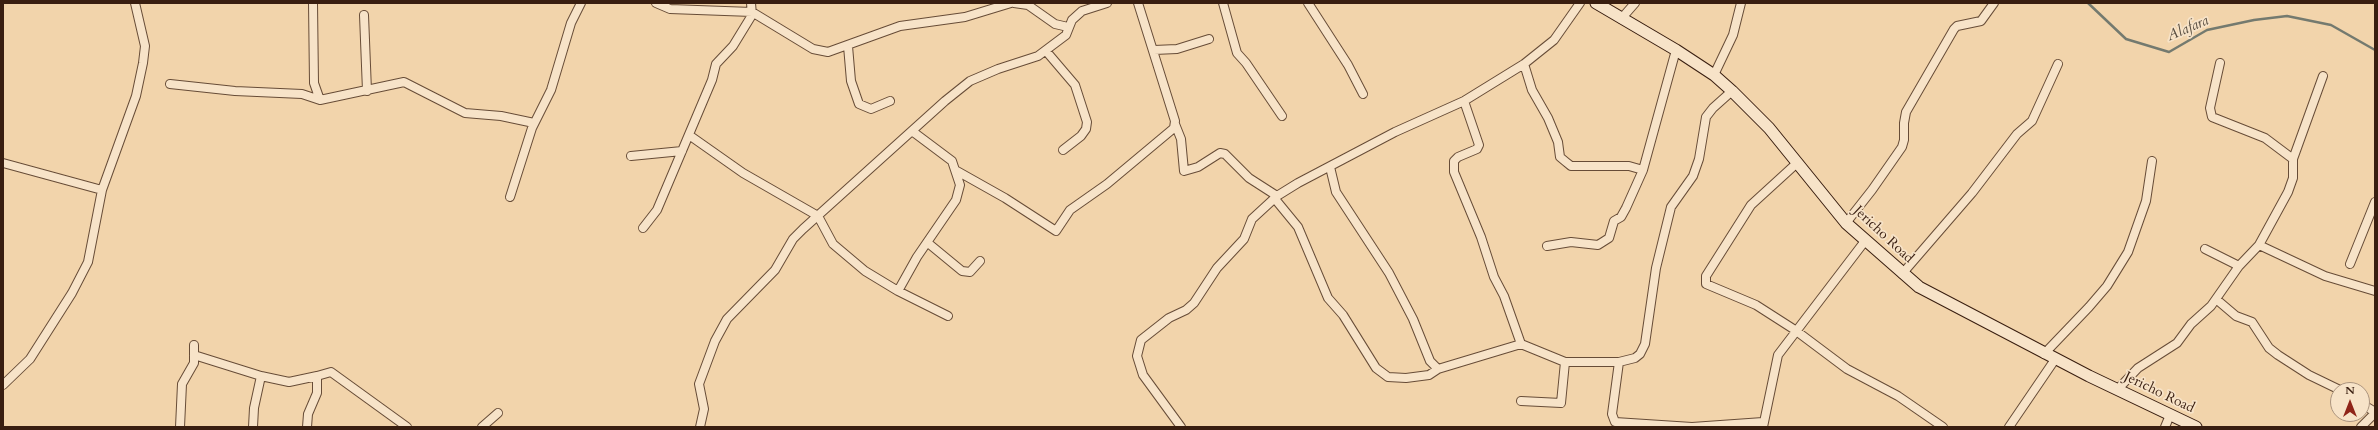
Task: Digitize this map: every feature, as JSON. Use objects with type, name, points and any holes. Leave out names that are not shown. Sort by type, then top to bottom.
[{"type":"street","points":[[3,385],[30,359],[72,293],[88,262],[102,190],[136,96],[143,63],[145,46],[135,3]]},
{"type":"street","points":[[313,3],[314,83],[320,100]]},
{"type":"street","points":[[510,197],[534,123],[551,90],[571,23],[581,3]]},
{"type":"street","points":[[656,3],[670,9],[752,12],[813,49],[828,52],[900,26],[965,17],[1001,4],[1011,3]]},
{"type":"street","points":[[644,228],[657,210],[712,80],[716,64],[733,46],[752,12],[751,3]]},
{"type":"street","points":[[1014,3],[1028,5],[1055,24],[1068,27]]},
{"type":"street","points":[[700,427],[704,409],[699,384],[715,341],[727,319],[775,270],[793,239],[945,100],[970,81],[1046,51],[1066,35],[1072,20],[1082,11],[1107,3]]},
{"type":"street","points":[[1138,3],[1181,139],[1184,171],[1198,167],[1220,153],[1225,154],[1249,178],[1276,197],[1298,227],[1328,298],[1342,315],[1376,368],[1388,377],[1406,378],[1429,375],[1438,369],[1521,344],[1565,362],[1619,362],[1635,358],[1644,348],[1656,268],[1671,207],[1693,176],[1699,159],[1706,117],[1713,108],[1732,91]]},
{"type":"street","points":[[1223,3],[1237,53],[1246,63],[1282,116]]},
{"type":"street","points":[[1308,3],[1348,65],[1363,94]]},
{"type":"street","points":[[1182,427],[1143,375],[1137,356],[1140,340],[1169,318],[1186,310],[1194,303],[1217,268],[1244,239],[1252,219],[1276,197],[1395,132],[1464,100],[1524,64],[1554,40],[1580,3]]},
{"type":"street","name":"Jericho Road","points":[[1596,3],[1676,50],[1714,75],[1769,128],[1846,223],[1902,274],[1929,293],[2044,354],[2056,358],[2118,390],[2196,427]]},
{"type":"street","points":[[1621,19],[1635,3]]},
{"type":"street","points":[[1714,75],[1733,35],[1741,3]]},
{"type":"street","points":[[1846,223],[1872,190],[1902,147],[1906,112],[1954,29],[1957,26],[1981,21],[1994,3]]},
{"type":"street","points":[[364,15],[367,92]]},
{"type":"street","points":[[1154,50],[1177,49],[1209,39]]},
{"type":"street","points":[[848,46],[851,81],[859,104],[871,108],[890,101]]},
{"type":"street","points":[[1547,246],[1571,242],[1598,245],[1609,238],[1614,221],[1621,217],[1643,170],[1676,50]]},
{"type":"street","points":[[1046,51],[1075,85],[1087,122],[1086,129],[1081,136],[1062,150]]},
{"type":"street","points":[[2220,63],[2210,108],[2212,117],[2265,138],[2294,159]]},
{"type":"street","points":[[1524,64],[1532,90],[1548,118],[1558,142],[1560,157],[1571,166],[1629,166],[1643,170]]},
{"type":"street","points":[[1902,274],[1972,193],[2017,134],[2032,121],[2058,64]]},
{"type":"street","points":[[2118,390],[2138,368],[2177,343],[2191,324],[2216,299],[2239,266],[2259,245],[2288,192],[2293,178],[2294,159],[2323,76]]},
{"type":"street","points":[[170,84],[235,91],[302,94],[320,100],[367,92],[404,82],[465,113],[501,116],[534,123]]},
{"type":"street","points":[[1464,100],[1479,145],[1477,149],[1458,157],[1454,161],[1454,172],[1481,237],[1494,277],[1504,296],[1521,344]]},
{"type":"street","points":[[957,171],[1004,198],[1056,231],[1070,210],[1107,184],[1175,124]]},
{"type":"street","points":[[898,291],[956,200],[960,185],[957,171],[952,162],[912,131]]},
{"type":"street","points":[[689,135],[744,173],[818,216],[833,244],[865,270],[898,291],[948,316]]},
{"type":"street","points":[[631,156],[682,151]]},
{"type":"street","points":[[2044,354],[2089,308],[2107,286],[2128,252],[2146,201],[2152,161]]},
{"type":"street","points":[[3,163],[102,190]]},
{"type":"street","points":[[1797,163],[1751,205],[1705,279],[1709,286],[1756,305],[1795,330],[1847,369],[1898,396],[1943,427]]},
{"type":"street","points":[[1330,168],[1336,192],[1389,273],[1413,319],[1430,361],[1438,369]]},
{"type":"street","points":[[2350,264],[2375,203]]},
{"type":"street","points":[[1619,362],[1612,414],[1615,422],[1692,427],[1763,424],[1778,355],[1795,330],[1865,241]]},
{"type":"street","points":[[928,243],[962,271],[970,272],[980,261]]},
{"type":"street","points":[[2259,245],[2325,276],[2375,291]]},
{"type":"street","points":[[2205,248],[2239,266]]},
{"type":"street","points":[[2216,299],[2236,316],[2252,322],[2269,348],[2278,355],[2309,375],[2330,385]]},
{"type":"street","points":[[180,427],[182,384],[194,363],[194,345]]},
{"type":"street","points":[[194,355],[261,376],[289,382],[331,372],[407,427]]},
{"type":"street","points":[[2009,427],[2056,358]]},
{"type":"street","points":[[1521,401],[1561,403],[1565,362]]},
{"type":"street","points":[[253,427],[254,408],[261,376]]},
{"type":"street","points":[[307,427],[308,414],[317,393],[318,376]]},
{"type":"street","points":[[482,427],[498,413]]},
{"type":"street","points":[[2361,427],[2375,413]]},
{"type":"street","points":[[2165,427],[2170,415]]},
{"type":"waterway","name":"Alafara","points":[[2088,3],[2126,39],[2169,52],[2207,30],[2254,20],[2287,16],[2331,25],[2375,50]]}]
